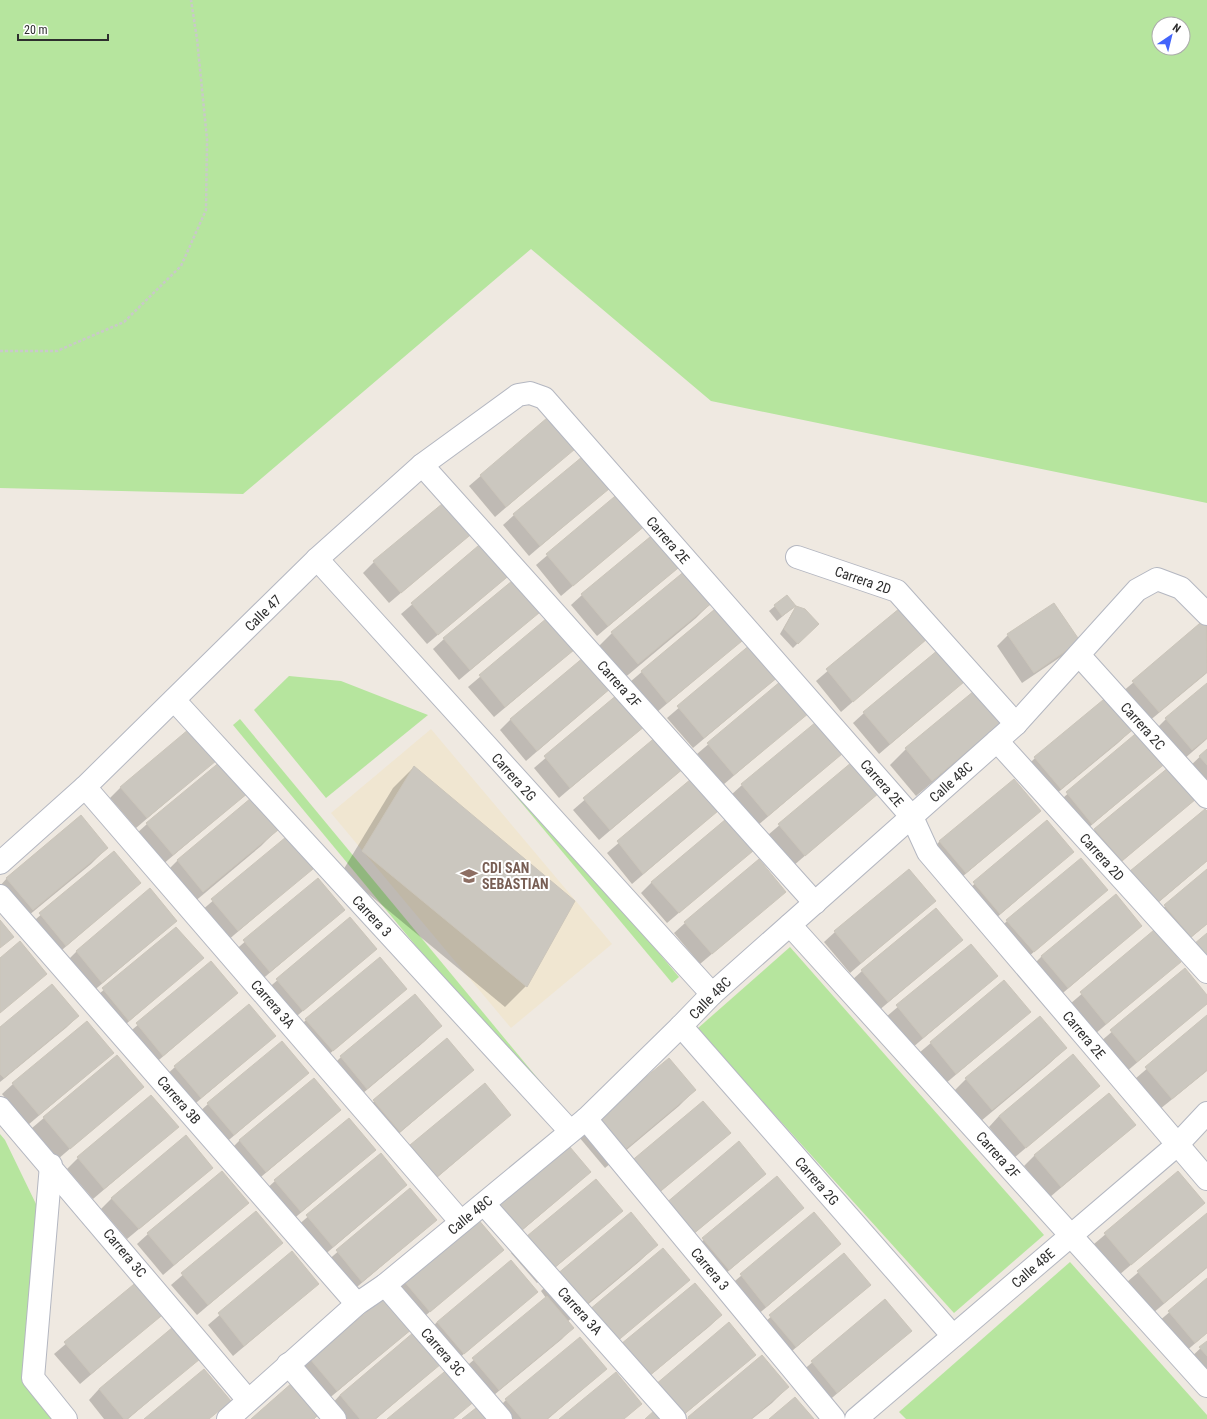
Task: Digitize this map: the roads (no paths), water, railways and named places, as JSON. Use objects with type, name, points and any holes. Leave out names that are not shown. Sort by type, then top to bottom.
[{"type":"street","name":"Calle 47","points":[[0,863],[85,787],[317,559],[422,465],[518,395],[530,393],[544,398]]},
{"type":"street","name":"Carrera 2E","points":[[544,398],[912,817],[928,852],[1207,1179]]},
{"type":"street","name":"Carrera 2F","points":[[422,465],[815,903]]},
{"type":"street","name":"Carrera 2D","points":[[797,557],[897,592],[1016,724]]},
{"type":"street","name":"Carrera 2G","points":[[317,559],[712,994]]},
{"type":"street","name":"Calle 48C","points":[[228,1419],[357,1304],[385,1285],[578,1125],[681,1026],[712,994],[1016,724],[1137,590],[1157,579],[1181,588],[1207,614]]},
{"type":"street","name":"Carrera 2C","points":[[1079,654],[1207,797]]},
{"type":"street","name":"Carrera 3","points":[[174,700],[578,1125],[834,1419]]},
{"type":"street","name":"Carrera 2D","points":[[996,742],[1207,972]]},
{"type":"street","name":"Carrera 3A","points":[[85,787],[461,1222]]},
{"type":"street","name":"Carrera 3B","points":[[0,896],[357,1304]]},
{"type":"street","name":"Carrera 2F","points":[[790,925],[1207,1386]]},
{"type":"street","name":"Carrera 2G","points":[[681,1026],[953,1336]]},
{"type":"street","name":"Carrera 3C","points":[[0,1108],[51,1166],[248,1400]]},
{"type":"street","name":"Calle 48E","points":[[857,1419],[1177,1144],[1207,1113]]},
{"type":"street","points":[[51,1166],[33,1378],[66,1419]]},
{"type":"street","name":"Carrera 3A","points":[[484,1204],[675,1419]]},
{"type":"street","name":"Carrera 3C","points":[[385,1285],[501,1419]]},
{"type":"street","points":[[288,1364],[335,1419]]},
{"type":"place","name":"CDI SAN SEBASTIAN","points":[[469,876]]}]
